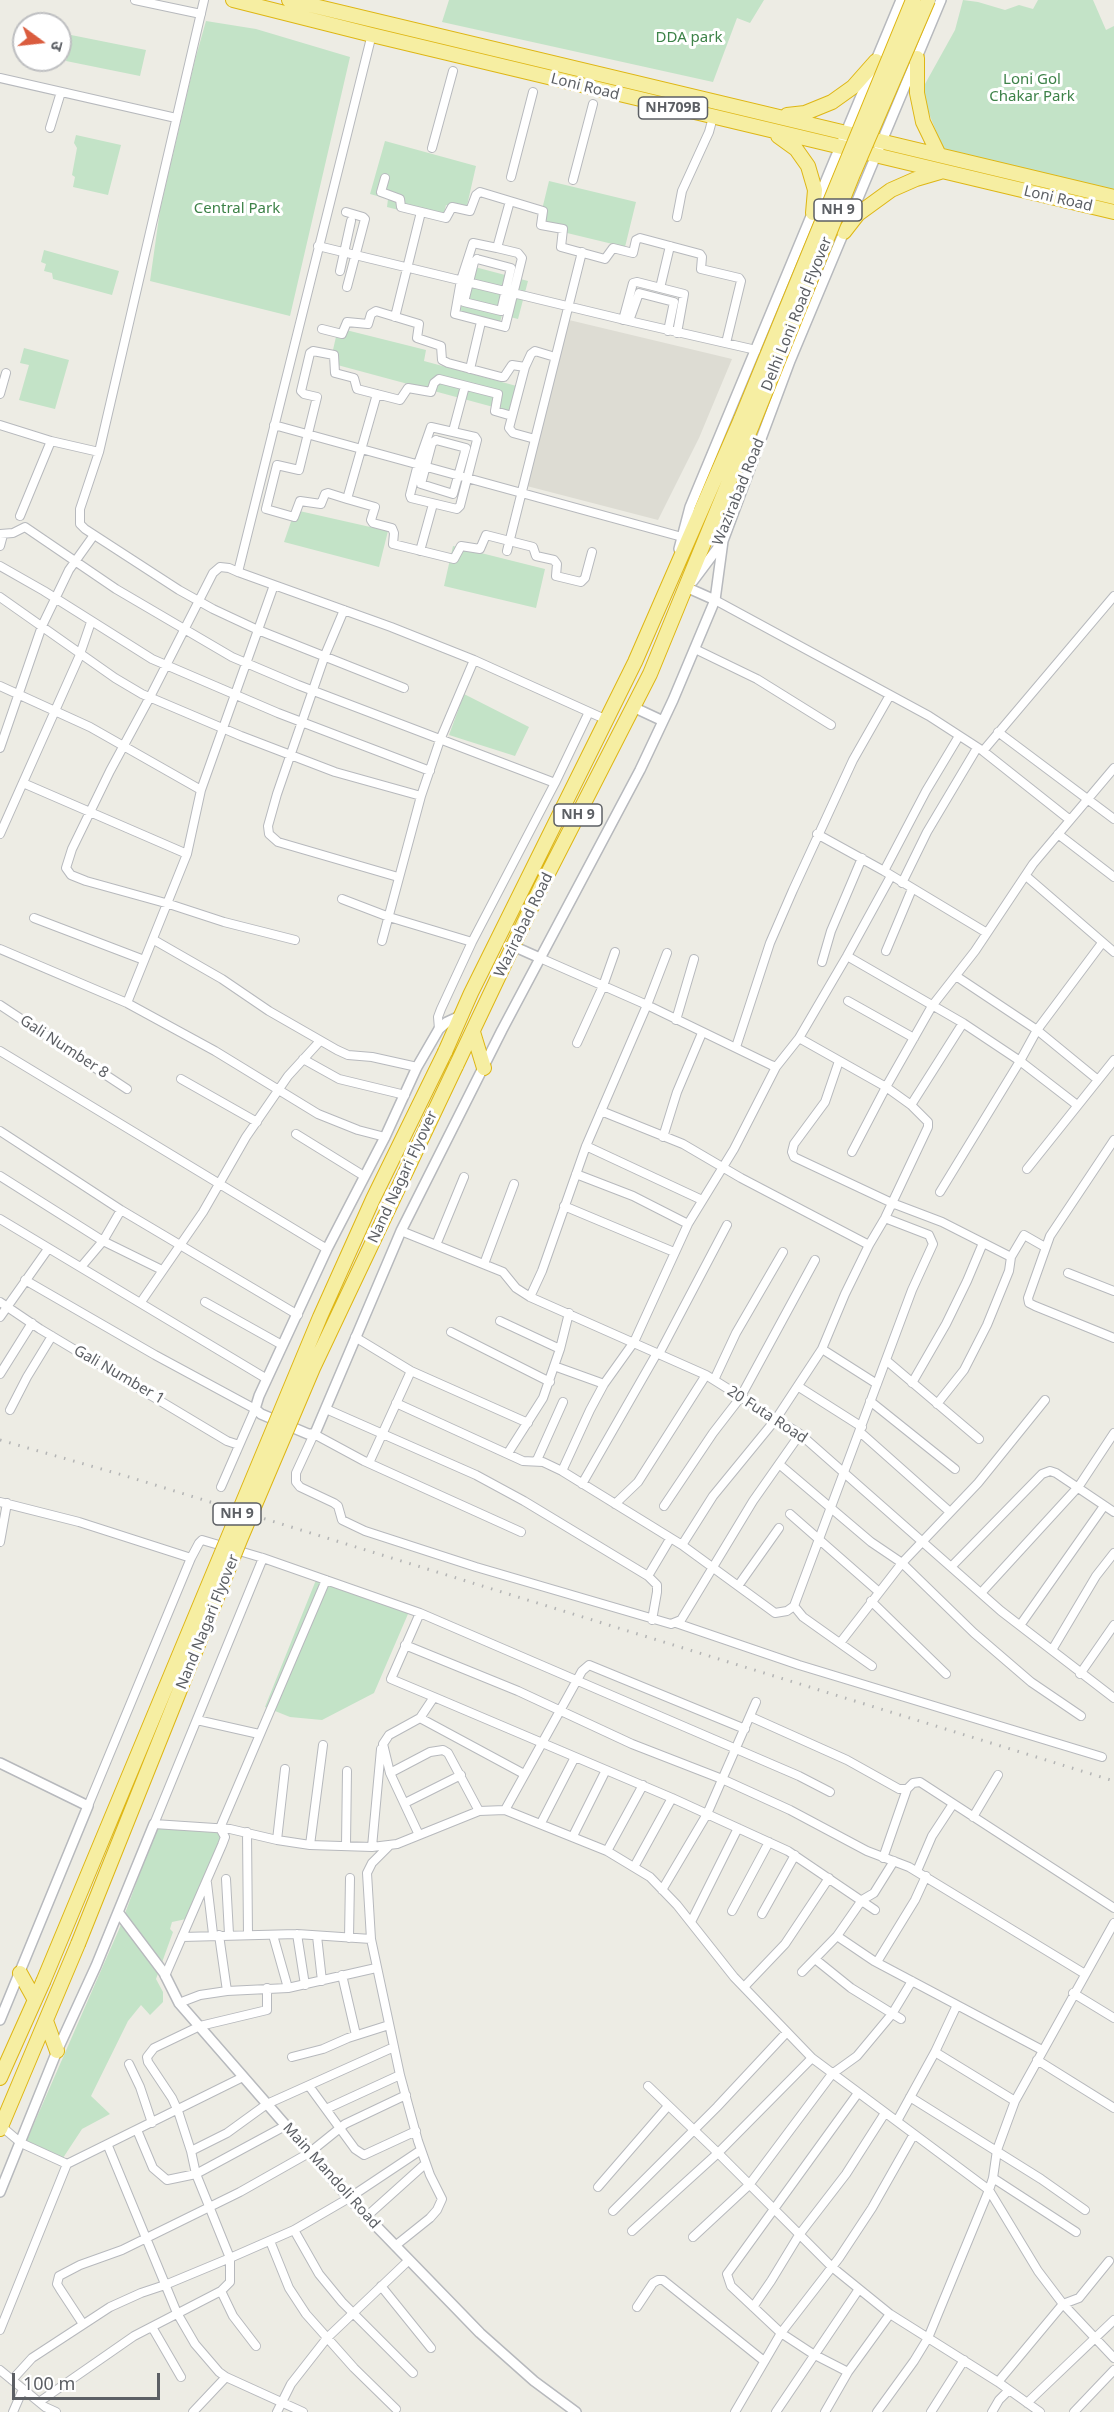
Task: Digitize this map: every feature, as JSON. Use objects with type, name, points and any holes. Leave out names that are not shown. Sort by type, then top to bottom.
[{"type":"highway","name":"Loni Road","points":[[232,0],[1114,212]]},
{"type":"highway","name":"Loni Road","points":[[289,0],[1114,197]]},
{"type":"highway","name":"Delhi Loni Road Flyover","points":[[685,592],[701,530],[913,0]]},
{"type":"highway","name":"Delhi Loni Road Flyover","points":[[668,589],[701,530],[928,0]]},
{"type":"highway","points":[[917,58],[917,93],[923,122],[939,155]]},
{"type":"highway","points":[[773,116],[805,113],[832,102],[853,87],[876,61]]},
{"type":"highway","points":[[770,131],[796,149],[808,166],[815,190],[813,213]]},
{"type":"highway","points":[[844,232],[858,214],[891,190],[916,178],[942,171]]},
{"type":"highway","name":"Wazirabad Road","points":[[460,1016],[607,720],[668,589]]},
{"type":"highway","name":"Wazirabad Road","points":[[472,1032],[650,674],[685,592]]},
{"type":"highway","name":"Nand Nagari Flyover","points":[[35,2000],[320,1317],[373,1199],[445,1053],[460,1016]]},
{"type":"highway","points":[[472,1032],[484,1068]]},
{"type":"highway","name":"Nand Nagari Flyover","points":[[46,2021],[240,1540],[313,1368],[472,1032]]},
{"type":"highway","points":[[20,1973],[35,2000]]},
{"type":"highway","name":"NH 9","points":[[0,2078],[35,2000]]},
{"type":"highway","points":[[46,2021],[57,2051]]},
{"type":"highway","name":"NH 9","points":[[1,2128],[46,2021]]},
{"type":"street","points":[[135,0],[201,15]]},
{"type":"street","points":[[204,0],[99,452],[79,518],[80,524],[93,535],[199,601],[258,630],[404,688]]},
{"type":"street","name":"Wazirabad Road","points":[[668,589],[690,507],[901,0]]},
{"type":"street","name":"Wazirabad Road","points":[[685,592],[723,541],[790,361],[878,156],[882,141],[941,0]]},
{"type":"street","points":[[238,572],[375,21]]},
{"type":"street","points":[[432,148],[453,71]]},
{"type":"street","points":[[869,77],[870,86],[877,100],[891,101],[897,98],[904,89]]},
{"type":"street","points":[[0,78],[176,118]]},
{"type":"street","points":[[50,128],[61,92]]},
{"type":"street","points":[[511,177],[534,92]]},
{"type":"street","points":[[573,180],[593,104]]},
{"type":"street","points":[[676,217],[682,191],[709,132],[713,117]]},
{"type":"street","points":[[385,178],[381,192],[400,199],[401,207],[446,218],[452,207],[470,211],[476,195],[480,192],[543,211],[541,225],[563,230],[561,247],[605,259],[613,248],[633,252],[636,240],[640,238],[702,255],[701,269],[741,280],[726,343]]},
{"type":"street","points":[[497,248],[510,201]]},
{"type":"street","points":[[346,212],[365,219],[347,286]]},
{"type":"street","points":[[395,317],[421,212]]},
{"type":"street","points":[[340,271],[351,221]]},
{"type":"street","points":[[497,248],[473,243],[455,314],[505,327],[510,292],[510,267],[477,259],[464,281],[464,302],[501,311],[510,292],[522,258],[518,253],[497,248]]},
{"type":"street","points":[[318,246],[668,331],[756,350]]},
{"type":"street","points":[[660,288],[670,246]]},
{"type":"street","points":[[507,550],[582,252]]},
{"type":"street","points":[[626,321],[633,283],[660,288],[686,296],[677,333]]},
{"type":"street","points":[[626,321],[639,293],[674,302],[668,331]]},
{"type":"street","points":[[322,329],[342,334],[347,322],[368,324],[373,312],[419,324],[417,338],[441,346],[442,360],[501,377],[512,365],[525,367]]},
{"type":"street","points":[[470,369],[482,322]]},
{"type":"street","points":[[512,416],[495,411],[498,393],[439,379],[434,383],[431,392],[408,388],[400,400],[357,389],[354,378],[335,374],[334,355],[313,351],[310,353],[301,392],[317,397],[299,470],[277,466],[266,509],[294,517],[300,501],[321,504],[325,494],[328,493],[375,507],[371,520],[373,523],[392,528],[393,544],[454,559],[461,546],[480,549],[486,535],[533,547],[536,556],[554,560],[557,564],[556,576],[581,582],[585,578],[592,552]]},
{"type":"street","points":[[535,439],[509,430],[512,416],[525,367],[531,354],[535,351],[555,357]]},
{"type":"street","points":[[0,394],[6,373]]},
{"type":"street","points":[[453,431],[465,386]]},
{"type":"street","points":[[347,499],[377,394]]},
{"type":"street","points":[[0,425],[51,441],[99,452]]},
{"type":"street","points":[[274,425],[682,537]]},
{"type":"street","points":[[429,428],[453,431],[475,437],[477,440],[463,477],[453,494],[422,486],[420,484],[422,465],[429,428]]},
{"type":"street","points":[[20,516],[51,441]]},
{"type":"street","points":[[433,441],[464,447],[466,450],[463,477],[460,506],[457,509],[411,498],[410,495],[433,441]]},
{"type":"street","points":[[420,551],[433,504]]},
{"type":"street","points":[[0,546],[2,535],[25,527],[76,563],[184,629],[246,663],[313,691],[555,783]]},
{"type":"street","points":[[0,748],[42,626],[69,570],[76,563],[93,535]]},
{"type":"street","points":[[723,541],[715,600],[663,721],[635,780],[540,958],[401,1231],[296,1473],[296,1482],[305,1490],[338,1506],[342,1520],[347,1524],[454,1560],[670,1624],[681,1620],[753,1501],[800,1434]]},
{"type":"street","points":[[0,566],[152,659],[303,723],[430,771]]},
{"type":"street","points":[[295,940],[224,922],[86,881],[68,872],[67,865],[72,849],[213,573],[220,567],[229,568],[344,610],[474,660],[607,720]]},
{"type":"street","points":[[127,1004],[169,904],[187,854],[201,790],[274,585]]},
{"type":"street","points":[[685,592],[715,600],[890,695],[980,749],[1070,820]]},
{"type":"street","points":[[902,883],[927,832],[980,749],[998,732],[1114,596]]},
{"type":"street","points":[[0,597],[116,678],[150,697],[335,772],[421,796]]},
{"type":"street","points":[[344,610],[325,655],[291,755],[268,826],[268,834],[278,842],[398,878]]},
{"type":"street","points":[[0,834],[80,653],[91,622]]},
{"type":"street","points":[[695,650],[757,679],[831,725]]},
{"type":"street","points":[[382,941],[421,796],[440,740],[474,660]]},
{"type":"street","points":[[0,686],[90,727],[201,790]]},
{"type":"street","points":[[736,1047],[770,943],[817,834],[853,760],[890,695]]},
{"type":"street","points":[[633,707],[663,721]]},
{"type":"street","points":[[439,1029],[438,1017],[441,1009],[472,942],[555,783],[589,712]]},
{"type":"street","points":[[998,732],[1114,819]]},
{"type":"street","points":[[884,871],[926,791],[959,736]]},
{"type":"street","points":[[852,1152],[932,1006],[987,933],[1033,864],[1114,768]]},
{"type":"street","points":[[24,783],[187,854]]},
{"type":"street","points":[[817,834],[862,858],[987,933]]},
{"type":"street","points":[[1058,834],[1114,877]]},
{"type":"street","points":[[822,962],[831,932],[862,858]]},
{"type":"street","points":[[562,1471],[604,1384],[634,1342],[688,1224],[722,1168],[776,1067],[799,1038],[848,956],[891,876]]},
{"type":"street","points":[[1026,876],[1114,952]]},
{"type":"street","points":[[886,951],[912,889]]},
{"type":"street","points":[[342,899],[389,917],[472,942]]},
{"type":"street","points":[[34,918],[144,960]]},
{"type":"street","points":[[154,940],[222,979],[269,1011],[348,1055],[372,1057],[417,1067]]},
{"type":"street","points":[[940,1192],[1037,1030],[1102,943]]},
{"type":"street","points":[[513,946],[647,1005],[702,1033],[736,1047],[754,1059],[776,1067]]},
{"type":"street","points":[[0,949],[127,1004],[318,1114],[358,1130],[385,1137]]},
{"type":"street","points":[[577,1043],[603,986],[615,952]]},
{"type":"street","points":[[530,1297],[545,1263],[586,1146],[667,953]]},
{"type":"street","points":[[848,956],[963,1023],[1020,1061],[1077,1105]]},
{"type":"street","points":[[676,1020],[694,959]]},
{"type":"street","points":[[956,976],[1037,1030],[1098,1080]]},
{"type":"street","points":[[848,1000],[915,1038]]},
{"type":"street","name":"Gali Number 8","points":[[0,1005],[127,1089]]},
{"type":"street","points":[[221,1487],[267,1379],[327,1249],[385,1137],[417,1067],[439,1029],[460,1016]]},
{"type":"street","points":[[911,1105],[963,1023]]},
{"type":"street","points":[[663,1137],[677,1092],[702,1033]]},
{"type":"street","points":[[682,1545],[713,1496],[799,1387],[822,1349],[869,1245],[885,1218],[928,1127],[925,1117],[886,1087],[799,1038]]},
{"type":"street","points":[[141,1302],[203,1212],[257,1122],[303,1059],[320,1041]]},
{"type":"street","points":[[0,1051],[327,1249]]},
{"type":"street","points":[[303,1059],[339,1079],[405,1095]]},
{"type":"street","points":[[1026,1169],[1114,1060]]},
{"type":"street","points":[[839,1061],[825,1102],[794,1144],[792,1152],[794,1157],[892,1203],[942,1222],[1011,1257]]},
{"type":"street","points":[[181,1079],[257,1122]]},
{"type":"street","points":[[601,1111],[683,1144],[722,1168],[869,1245]]},
{"type":"street","points":[[0,1131],[121,1210],[298,1314]]},
{"type":"street","points":[[296,1134],[364,1176]]},
{"type":"street","points":[[1114,1140],[1050,1236],[1028,1298],[1029,1303],[1114,1338]]},
{"type":"street","points":[[586,1146],[702,1200]]},
{"type":"street","points":[[576,1174],[633,1196],[688,1224]]},
{"type":"street","points":[[0,1176],[103,1241],[162,1270]]},
{"type":"street","points":[[436,1245],[464,1177]]},
{"type":"street","points":[[484,1264],[514,1184]]},
{"type":"street","points":[[564,1206],[674,1252]]},
{"type":"street","points":[[81,1267],[103,1241],[121,1210]]},
{"type":"street","points":[[396,1403],[528,1462],[537,1460],[562,1471],[682,1545],[775,1613],[787,1611],[794,1606],[912,1290],[933,1244],[929,1234],[885,1218]]},
{"type":"street","points":[[0,1219],[267,1379]]},
{"type":"street","points":[[582,1484],[658,1354],[727,1225]]},
{"type":"street","name":"20 Futa Road","points":[[401,1231],[503,1272],[516,1288],[530,1297],[706,1375],[800,1434],[1001,1611],[1021,1624],[1080,1674],[1114,1698]]},
{"type":"street","points":[[937,1404],[964,1370],[987,1325],[1009,1271],[1011,1257],[1024,1235],[1045,1247]]},
{"type":"street","points":[[912,1383],[946,1324],[983,1243]]},
{"type":"street","points":[[0,1317],[4,1304],[48,1249]]},
{"type":"street","points":[[714,1380],[736,1333],[783,1251]]},
{"type":"street","points":[[664,1506],[713,1432],[740,1398],[816,1260]]},
{"type":"street","points":[[1068,1273],[1114,1291]]},
{"type":"street","points":[[25,1280],[155,1355],[255,1408],[261,1414],[308,1434],[314,1434],[369,1463],[521,1532]]},
{"type":"street","points":[[205,1302],[282,1346]]},
{"type":"street","name":"Gali Number 1","points":[[4,1304],[52,1336],[227,1441],[239,1445]]},
{"type":"street","points":[[508,1453],[543,1398],[550,1382],[569,1313]]},
{"type":"street","points":[[500,1321],[560,1349]]},
{"type":"street","points":[[0,1374],[32,1323]]},
{"type":"street","points":[[451,1332],[550,1382]]},
{"type":"street","points":[[10,1410],[52,1336]]},
{"type":"street","points":[[355,1337],[411,1371],[528,1423]]},
{"type":"street","points":[[822,1349],[877,1384]]},
{"type":"street","points":[[886,1361],[979,1440]]},
{"type":"street","points":[[554,1366],[604,1384]]},
{"type":"street","points":[[369,1463],[411,1371]]},
{"type":"street","points":[[615,1504],[638,1482],[706,1375]]},
{"type":"street","points":[[799,1387],[861,1430],[950,1512]]},
{"type":"street","points":[[840,1643],[902,1563],[978,1483],[1046,1400]]},
{"type":"street","points":[[870,1401],[954,1469]]},
{"type":"street","points":[[537,1460],[564,1402]]},
{"type":"street","points":[[326,1408],[476,1475],[524,1501],[648,1576],[657,1585],[652,1620]]},
{"type":"street","points":[[981,1593],[1079,1486],[1114,1433]]},
{"type":"street","points":[[779,1464],[871,1542],[902,1563],[975,1633],[1031,1682],[1082,1716]]},
{"type":"street","points":[[951,1567],[1042,1474],[1050,1471],[1079,1486],[1114,1512]]},
{"type":"street","points":[[0,1542],[3,1503],[80,1522],[191,1558]]},
{"type":"street","points":[[1021,1624],[1104,1506]]},
{"type":"street","points":[[790,1514],[879,1592]]},
{"type":"street","points":[[738,1586],[779,1528]]},
{"type":"street","points":[[0,2020],[191,1558],[199,1543],[206,1539],[420,1613],[799,1776],[830,1792]]},
{"type":"street","points":[[648,1576],[670,1539]]},
{"type":"street","points":[[1052,1650],[1096,1576],[1114,1553]]},
{"type":"street","points":[[0,2192],[57,2051],[96,1966],[263,1558]]},
{"type":"street","points":[[220,1828],[326,1580]]},
{"type":"street","points":[[871,1601],[946,1674]]},
{"type":"street","points":[[794,1606],[803,1617],[872,1666]]},
{"type":"street","points":[[420,1613],[391,1679],[643,1785],[769,1842],[795,1855],[875,1910]]},
{"type":"street","points":[[676,1623],[799,1665],[1102,1757]]},
{"type":"street","points":[[1080,1674],[1114,1625]]},
{"type":"street","points":[[405,1645],[518,1691],[632,1744],[722,1779],[790,1810],[883,1858],[917,1871],[1085,1974]]},
{"type":"street","points":[[505,1810],[586,1667],[593,1665],[745,1729]]},
{"type":"street","points":[[372,1847],[380,1756],[385,1739],[420,1718],[434,1696]]},
{"type":"street","points":[[662,1890],[707,1814],[756,1702]]},
{"type":"street","points":[[751,1717],[847,1760],[899,1789],[907,1789]]},
{"type":"street","points":[[420,1718],[524,1774]]},
{"type":"street","points":[[196,1720],[260,1734]]},
{"type":"street","points":[[383,1744],[390,1773],[419,1835]]},
{"type":"street","points":[[310,1845],[323,1745]]},
{"type":"street","points":[[390,1773],[438,1749],[448,1753],[478,1811]]},
{"type":"street","points":[[541,1823],[575,1756]]},
{"type":"street","points":[[0,1763],[88,1806]]},
{"type":"street","points":[[277,1840],[285,1769]]},
{"type":"street","points":[[573,1836],[606,1770]]},
{"type":"street","points":[[346,1845],[347,1771]]},
{"type":"street","points":[[405,1803],[461,1775]]},
{"type":"street","points":[[973,1817],[998,1775]]},
{"type":"street","points":[[883,1858],[907,1789],[913,1783],[920,1782],[1114,1908]]},
{"type":"street","points":[[607,1851],[643,1785]]},
{"type":"street","points":[[634,1867],[672,1798]]},
{"type":"street","points":[[917,1871],[932,1836],[953,1804]]},
{"type":"street","points":[[154,1824],[220,1828],[310,1845],[372,1847],[389,1846],[478,1811],[505,1810],[607,1851],[650,1877],[691,1922],[744,1987],[812,2058],[989,2190],[1029,2259],[1063,2304],[1114,2358]]},
{"type":"street","points":[[165,1976],[225,1837],[220,1828]]},
{"type":"street","points":[[691,1922],[738,1828]]},
{"type":"street","points":[[247,1832],[248,1935]]},
{"type":"street","points":[[732,1911],[769,1842]]},
{"type":"street","points":[[389,1846],[372,1863],[367,1873],[371,1939],[400,2075],[425,2164],[440,2192],[440,2203],[430,2218],[395,2246]]},
{"type":"street","points":[[762,1914],[795,1855]]},
{"type":"street","points":[[802,1972],[837,1936],[862,1900],[874,1893],[894,1862]]},
{"type":"street","points":[[877,1962],[915,1900],[926,1876]]},
{"type":"street","points":[[349,1938],[350,1878]]},
{"type":"street","points":[[744,1987],[785,1944],[829,1878]]},
{"type":"street","points":[[226,1879],[230,1934]]},
{"type":"street","points":[[207,1881],[227,1991]]},
{"type":"street","name":"Main Mandoli Road","points":[[118,1912],[165,1976],[178,2003],[366,2217],[480,2333],[534,2381],[576,2412]]},
{"type":"street","points":[[877,2412],[928,2338],[989,2190],[997,2150],[1015,2101],[1073,1993],[1114,1923]]},
{"type":"street","points":[[182,1937],[297,1934],[371,1939]]},
{"type":"street","points":[[297,1934],[305,1985]]},
{"type":"street","points":[[273,1935],[288,1989]]},
{"type":"street","points":[[317,1936],[322,1981]]},
{"type":"street","points":[[837,1936],[877,1962],[1042,2050]]},
{"type":"street","points":[[815,1959],[851,1988],[901,2019]]},
{"type":"street","points":[[178,2003],[200,1995],[227,1991],[288,1989],[376,1968]]},
{"type":"street","points":[[342,1975],[356,2035]]},
{"type":"street","points":[[693,2237],[749,2185],[832,2074],[857,2056],[892,2014],[912,1981]]},
{"type":"street","points":[[39,2402],[134,2336],[221,2291],[230,2282],[230,2258],[196,2174],[178,2111],[147,2057],[154,2048],[200,2026],[267,2010],[267,1988]]},
{"type":"street","points":[[1073,1993],[1114,2018]]},
{"type":"street","points":[[897,2121],[957,2005]]},
{"type":"street","points":[[292,2057],[323,2049],[356,2035],[389,2025]]},
{"type":"street","points":[[613,2211],[787,2032]]},
{"type":"street","points":[[191,2151],[227,2133],[267,2104],[394,2047]]},
{"type":"street","points":[[934,2052],[1015,2101]]},
{"type":"street","points":[[632,2231],[718,2153],[812,2058]]},
{"type":"street","points":[[1037,2060],[1114,2108]]},
{"type":"street","points":[[129,2064],[140,2087],[152,2123]]},
{"type":"street","points":[[326,2109],[400,2075]]},
{"type":"street","points":[[0,2330],[67,2164],[108,2146],[243,2077]]},
{"type":"street","points":[[309,2086],[355,2149],[364,2155],[416,2131]]},
{"type":"street","points":[[648,2086],[831,2267],[890,2313],[998,2382],[1040,2412]]},
{"type":"street","points":[[849,2372],[813,2354],[781,2333],[731,2286],[727,2274],[858,2093]]},
{"type":"street","points":[[83,2324],[60,2289],[57,2279],[80,2265],[145,2239],[210,2208],[309,2153],[340,2128],[406,2095]]},
{"type":"street","points":[[910,2097],[997,2150],[1085,2210]]},
{"type":"street","points":[[598,2187],[668,2106]]},
{"type":"street","points":[[753,2307],[799,2235],[846,2174],[885,2113]]},
{"type":"street","points":[[137,2130],[153,2168],[166,2180],[196,2174],[285,2126]]},
{"type":"street","points":[[1,2128],[21,2143],[67,2164]]},
{"type":"street","points":[[735,2412],[781,2333],[872,2208],[914,2133]]},
{"type":"street","points":[[108,2146],[177,2313],[195,2344],[226,2377],[303,2412]]},
{"type":"street","points":[[12,2380],[32,2358],[83,2324],[131,2297],[165,2285],[294,2230],[349,2198],[421,2150]]},
{"type":"street","points":[[366,2217],[425,2164]]},
{"type":"street","points":[[993,2178],[1077,2232]]},
{"type":"street","points":[[294,2230],[319,2274],[342,2302],[413,2373]]},
{"type":"street","points":[[270,2241],[289,2288],[306,2314],[354,2368],[396,2409]]},
{"type":"street","points":[[277,2412],[291,2384],[327,2338],[409,2260]]},
{"type":"street","points":[[998,2382],[1063,2304],[1078,2298],[1109,2261]]},
{"type":"street","points":[[637,2307],[653,2283],[663,2280],[764,2361]]},
{"type":"street","points":[[381,2286],[431,2348]]},
{"type":"street","points":[[776,2412],[859,2289]]},
{"type":"street","points":[[221,2291],[233,2316],[256,2346]]},
{"type":"street","points":[[825,2412],[849,2372],[890,2313]]},
{"type":"street","points":[[1027,2403],[1114,2320]]},
{"type":"street","points":[[152,2326],[181,2377]]},
{"type":"street","points":[[931,2412],[964,2360]]},
{"type":"street","points":[[0,2370],[39,2402],[56,2412]]},
{"type":"street","points":[[1074,2412],[1114,2370]]},
{"type":"street","points":[[193,2412],[226,2377]]},
{"type":"street","points":[[13,2412],[23,2389]]},
{"type":"street","points":[[992,2412],[1009,2390]]},
{"type":"street","points":[[385,2412],[389,2402]]},
{"type":"shaded area","points":[[569,320],[732,359],[699,438],[658,520],[523,485]]},
{"type":"green space","name":"DDA park","points":[[449,0],[764,0],[750,23],[737,18],[713,82],[442,22]]},
{"type":"green space","name":"Loni Gol Chakar Park","points":[[963,0],[1005,10],[1019,5],[1033,9],[1038,0],[1093,0],[1106,30],[1114,26],[1114,191],[944,151],[924,101],[925,84],[955,30]]},
{"type":"green space","name":"Central Park","points":[[206,21],[256,29],[350,57],[290,316],[150,281],[160,210]]},
{"type":"green space","points":[[72,35],[146,50],[140,76],[72,62]]},
{"type":"green space","points":[[76,135],[121,145],[108,195],[73,187]]},
{"type":"green space","points":[[385,141],[476,166],[466,210],[446,205],[442,221],[387,207],[388,199],[370,194]]},
{"type":"green space","points":[[549,181],[636,202],[625,247],[538,226]]},
{"type":"green space","points":[[44,250],[119,271],[112,295],[53,279],[52,273],[44,271],[46,264],[41,262]]},
{"type":"green space","points":[[471,266],[528,281],[518,319],[502,315],[498,329],[458,319]]},
{"type":"green space","points":[[338,328],[426,350],[424,361],[524,388],[516,418],[497,414],[497,408],[330,363]]},
{"type":"green space","points":[[24,348],[69,360],[55,409],[19,400],[29,365],[20,363]]},
{"type":"green space","points":[[295,510],[388,531],[379,567],[284,542]]},
{"type":"green space","points":[[453,546],[545,569],[536,608],[444,586]]},
{"type":"green space","points":[[464,694],[529,727],[515,756],[449,735]]},
{"type":"green space","points":[[318,1575],[411,1607],[374,1693],[322,1720],[290,1717],[265,1707]]},
{"type":"green space","points":[[157,1827],[219,1830],[222,1839],[186,1919],[172,1922],[170,1929],[173,1932],[156,1979],[163,1992],[163,2002],[150,2015],[141,2005],[128,2021],[91,2096],[110,2114],[82,2129],[63,2158],[26,2142],[120,1927]]},
{"type":"railway","points":[[0,1440],[126,1476],[1114,1781]]}]
